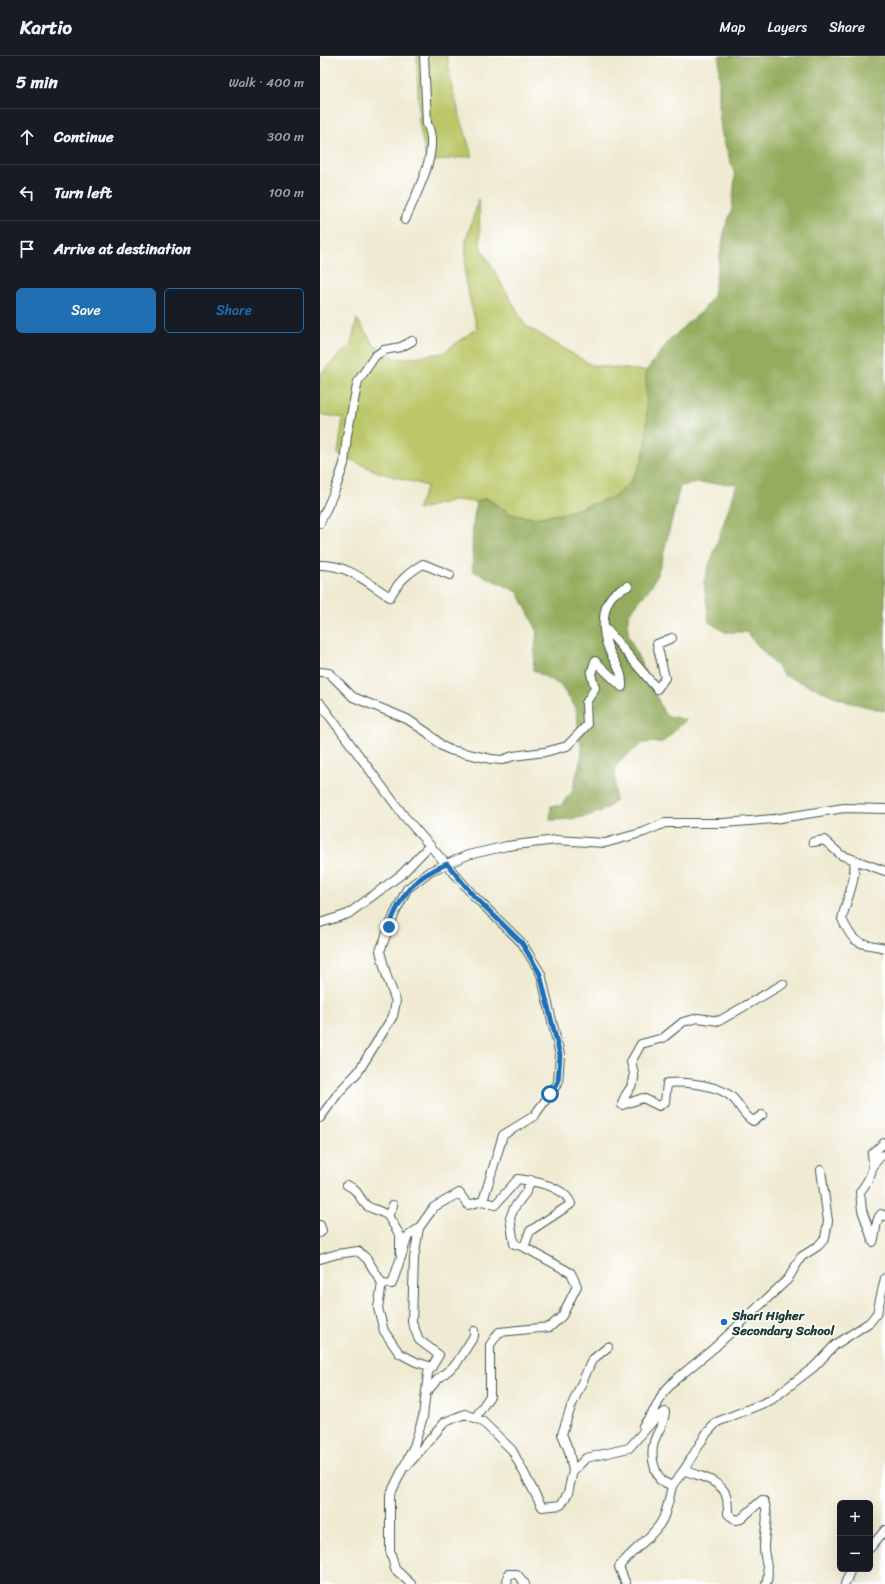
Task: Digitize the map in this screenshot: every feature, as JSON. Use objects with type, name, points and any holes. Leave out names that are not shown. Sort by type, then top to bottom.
[{"type":"street","points":[[405,220],[428,165],[432,133],[427,124],[424,56]]},
{"type":"street","points":[[320,523],[335,490],[344,464],[347,435],[358,381],[366,367],[379,353],[384,350],[400,347],[412,340]]},
{"type":"street","points":[[320,565],[356,573],[390,597],[396,586],[409,572],[423,564],[450,574]]},
{"type":"street","points":[[320,672],[329,673],[354,697],[407,719],[428,733],[442,746],[450,750],[502,760],[513,756],[545,752],[567,746],[578,736],[586,725],[586,703],[595,688],[591,674],[595,661],[622,687],[623,676],[608,649],[604,626],[606,606],[613,594],[628,586]]},
{"type":"street","points":[[604,626],[657,690],[665,678],[657,644],[672,638]]},
{"type":"street","points":[[320,703],[404,816],[473,895],[522,943],[540,974],[560,1055],[558,1082],[534,1116],[504,1135],[483,1201]]},
{"type":"street","points":[[320,1118],[338,1092],[358,1072],[393,1016],[396,1001],[387,977],[380,951],[394,915],[407,889],[430,871],[486,851],[532,842],[556,840],[604,843],[644,832],[665,823],[724,823],[774,819],[844,808],[885,809]]},
{"type":"street","points":[[813,842],[824,840],[841,855],[885,871]]},
{"type":"street","points":[[320,923],[348,914],[402,874],[430,845]]},
{"type":"street","points":[[854,860],[856,872],[842,919],[854,940],[864,945],[885,948]]},
{"type":"street","points":[[762,1115],[753,1121],[745,1116],[734,1099],[726,1092],[680,1082],[667,1083],[664,1102],[659,1106],[643,1098],[622,1105],[622,1099],[632,1086],[634,1078],[631,1062],[641,1044],[663,1038],[683,1022],[698,1018],[719,1021],[783,984]]},
{"type":"street","points":[[874,1164],[872,1154],[884,1143]]},
{"type":"street","points":[[885,1155],[881,1156],[874,1164],[870,1178],[860,1192],[862,1210],[873,1242],[877,1233],[876,1220],[881,1214],[885,1216]]},
{"type":"street","points":[[638,1438],[644,1424],[655,1409],[663,1392],[675,1380],[723,1340],[788,1279],[801,1257],[818,1246],[825,1238],[828,1221],[821,1170]]},
{"type":"street","points":[[382,1283],[392,1284],[408,1236],[419,1228],[434,1207],[460,1193],[468,1205],[483,1201],[495,1205],[518,1179],[531,1180],[553,1187],[570,1200],[571,1204],[530,1231],[524,1247]]},
{"type":"street","points":[[475,1418],[490,1396],[490,1345],[499,1332],[550,1327],[562,1316],[577,1286],[571,1273],[524,1247],[514,1244],[510,1218],[514,1208],[526,1192],[531,1180]]},
{"type":"street","points":[[347,1185],[354,1188],[367,1206],[380,1210],[388,1216],[400,1235],[399,1265]]},
{"type":"street","points":[[388,1216],[393,1205]]},
{"type":"street","points":[[320,1225],[322,1231],[320,1233]]},
{"type":"street","points":[[411,1584],[395,1569],[390,1550],[390,1495],[414,1446],[423,1417],[428,1373],[439,1355],[419,1340],[412,1322],[414,1258],[419,1228]]},
{"type":"street","points":[[320,1259],[337,1254],[358,1251],[367,1259],[382,1283],[378,1308],[384,1331],[399,1354],[416,1362],[432,1367]]},
{"type":"street","points":[[626,1584],[619,1567],[629,1553],[661,1523],[672,1486],[684,1470],[706,1434],[717,1422],[771,1400],[814,1367],[835,1345],[870,1322],[877,1314],[885,1278]]},
{"type":"street","points":[[425,1394],[437,1380],[456,1364],[474,1336],[474,1331]]},
{"type":"street","points":[[399,1476],[445,1422],[465,1414],[482,1421],[512,1450],[542,1507],[561,1505],[568,1494],[573,1471],[569,1450],[562,1434],[571,1407],[592,1360],[608,1347]]},
{"type":"street","points":[[573,1471],[586,1458],[629,1448],[653,1421],[665,1412],[664,1423],[654,1442],[652,1463],[660,1480],[672,1486]]},
{"type":"street","points":[[684,1470],[709,1480],[722,1489],[726,1495],[728,1514],[736,1520],[741,1519],[762,1500],[764,1501],[767,1530],[764,1547],[769,1576],[766,1584]]},
{"type":"street","points":[[873,1544],[885,1530]]},
{"type":"street","points":[[845,1584],[850,1572]]},
{"type":"street","points":[[507,1584],[508,1574],[517,1574],[525,1584]]},
{"type":"green space","points":[[417,56],[447,56],[453,92],[472,156],[427,162],[419,122]]},
{"type":"green space","points":[[719,56],[885,56],[885,711],[848,702],[784,675],[746,632],[725,632],[709,622],[704,581],[737,484],[699,483],[680,486],[661,564],[653,584],[628,615],[628,635],[665,715],[686,720],[663,742],[643,743],[619,761],[615,770],[615,801],[609,806],[594,814],[576,818],[550,820],[551,806],[560,806],[572,792],[582,754],[576,708],[560,685],[533,670],[537,630],[518,592],[473,571],[472,545],[475,511],[477,502],[486,498],[513,515],[534,518],[564,514],[614,497],[630,483],[641,463],[647,441],[646,371],[670,340],[686,324],[702,312],[713,296],[725,228],[732,209],[735,176],[722,135],[719,114]]},
{"type":"green space","points":[[479,199],[480,246],[525,325],[591,365],[646,371],[647,441],[641,463],[630,483],[614,497],[564,513],[534,518],[513,515],[486,498],[477,502],[454,500],[417,510],[427,486],[378,472],[338,454],[343,418],[320,414],[320,374],[351,344],[357,319],[374,345],[397,359],[443,353],[477,328],[465,281],[466,240]]},
{"type":"place","name":"Shari Higher Secondary School","points":[[724,1322]]},
{"type":"route","points":[[389,927],[407,889],[430,871],[447,864],[473,895],[522,943],[540,974],[560,1055],[558,1082],[550,1094]]}]
